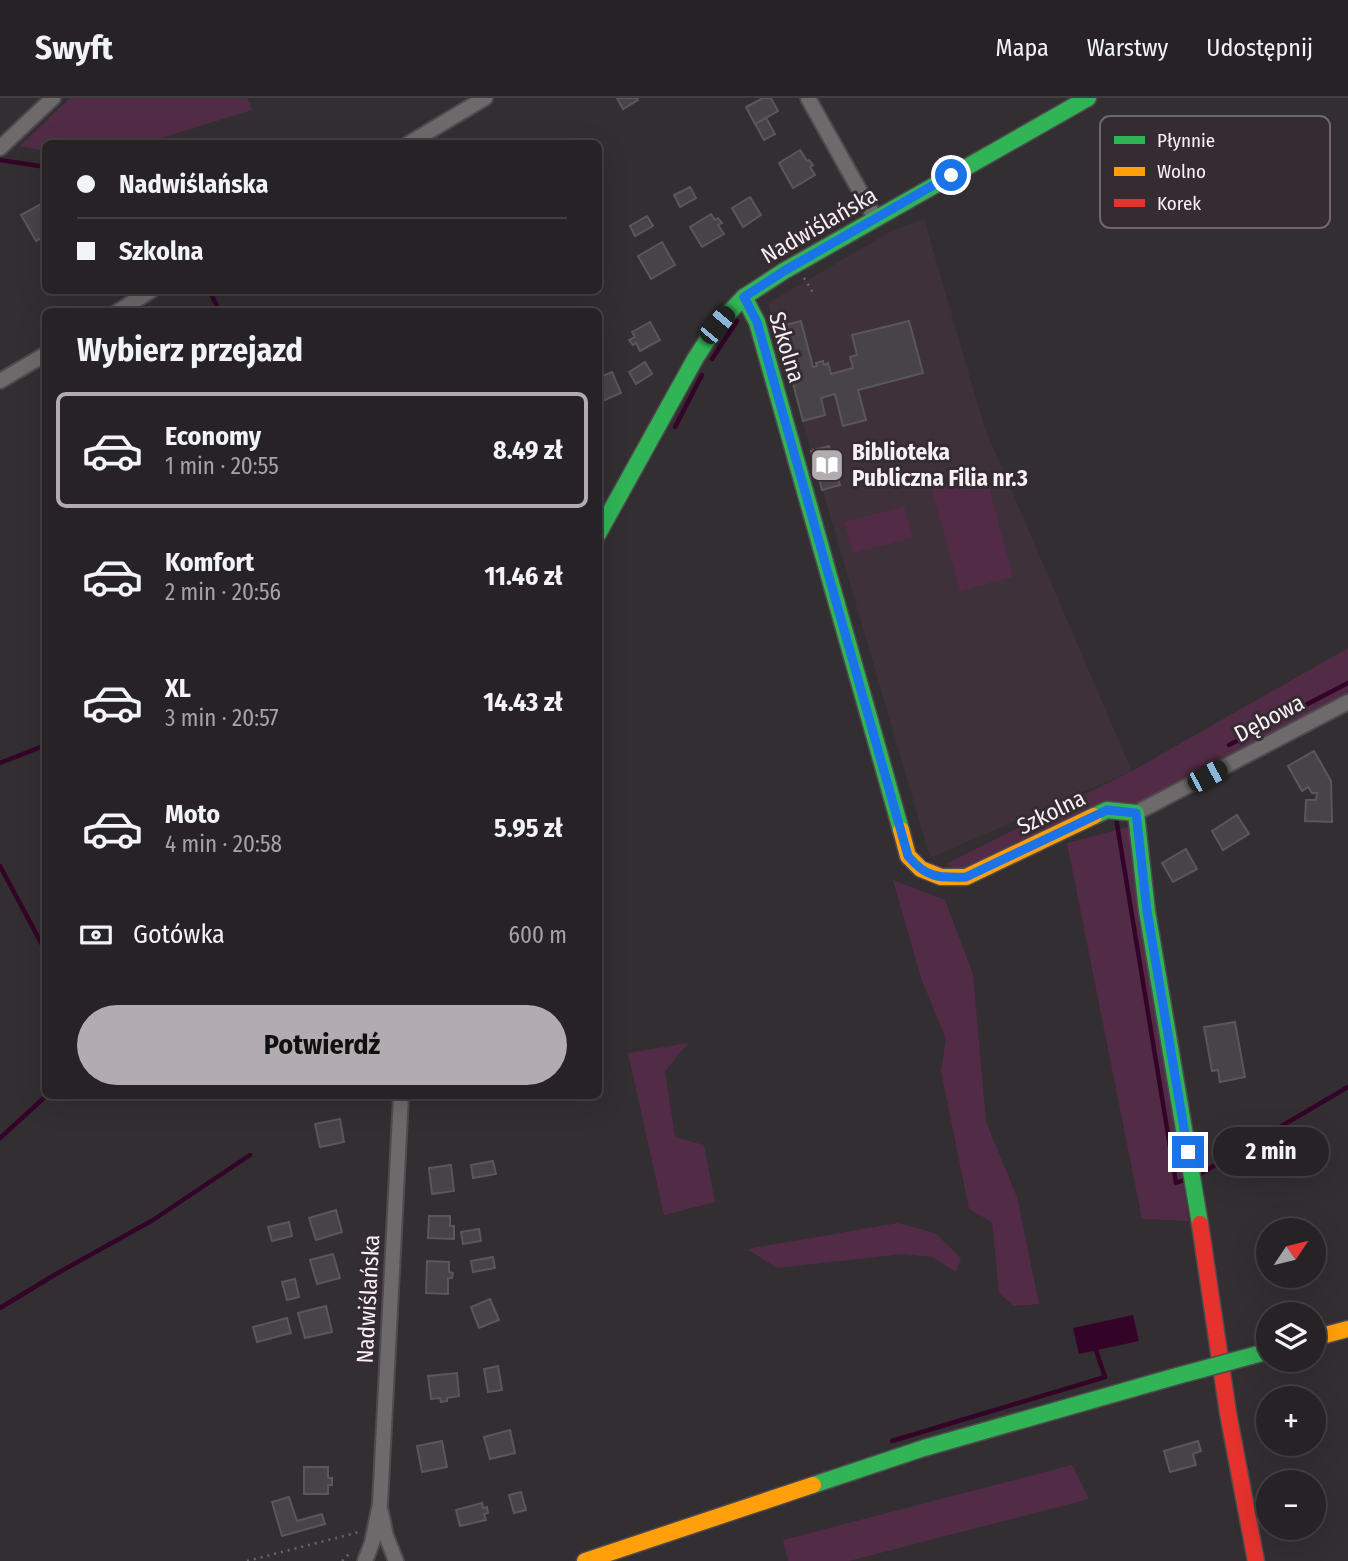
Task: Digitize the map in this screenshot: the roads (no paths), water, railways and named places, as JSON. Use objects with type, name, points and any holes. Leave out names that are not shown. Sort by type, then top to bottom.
[{"type":"street","points":[[0,148],[53,98]]},
{"type":"street","points":[[415,140],[485,98]]},
{"type":"street","points":[[808,98],[876,218]]},
{"type":"street","name":"Nadwiślańska","points":[[602,527],[695,359],[717,325],[744,297],[784,271],[1088,98]]},
{"type":"street","points":[[123,308],[146,294]]},
{"type":"street","name":"Szkolna","points":[[744,297],[757,322],[908,856],[931,876],[966,877],[1107,810],[1136,813]]},
{"type":"street","points":[[0,381],[42,356]]},
{"type":"street","name":"Dębowa","points":[[1136,813],[1348,702]]},
{"type":"street","points":[[1136,813],[1147,911],[1202,1234],[1228,1413],[1255,1561]]},
{"type":"street","name":"Nadwiślańska","points":[[365,1561],[372,1543],[380,1504],[401,1099]]},
{"type":"street","points":[[1326,1335],[1348,1329]]},
{"type":"street","points":[[584,1561],[924,1448],[1256,1355]]},
{"type":"street","name":"Nadwiślańska","points":[[380,1504],[386,1536],[396,1561]]},
{"type":"waterway","points":[[0,160],[42,166]]},
{"type":"waterway","points":[[211,294],[218,308]]},
{"type":"waterway","points":[[712,359],[737,321]]},
{"type":"waterway","points":[[675,427],[702,375]]},
{"type":"waterway","points":[[1229,745],[1348,683]]},
{"type":"waterway","points":[[0,763],[42,747]]},
{"type":"waterway","points":[[1116,818],[1176,1183],[1186,1179]]},
{"type":"waterway","points":[[0,866],[42,945]]},
{"type":"waterway","points":[[1200,1174],[1348,1087]]},
{"type":"waterway","points":[[0,1138],[43,1099]]},
{"type":"waterway","points":[[0,1308],[153,1220],[250,1155]]},
{"type":"waterway","points":[[892,1441],[1105,1377],[1096,1350]]},
{"type":"place","name":"Biblioteka Publiczna Filia nr.3","points":[[827,465]]}]
